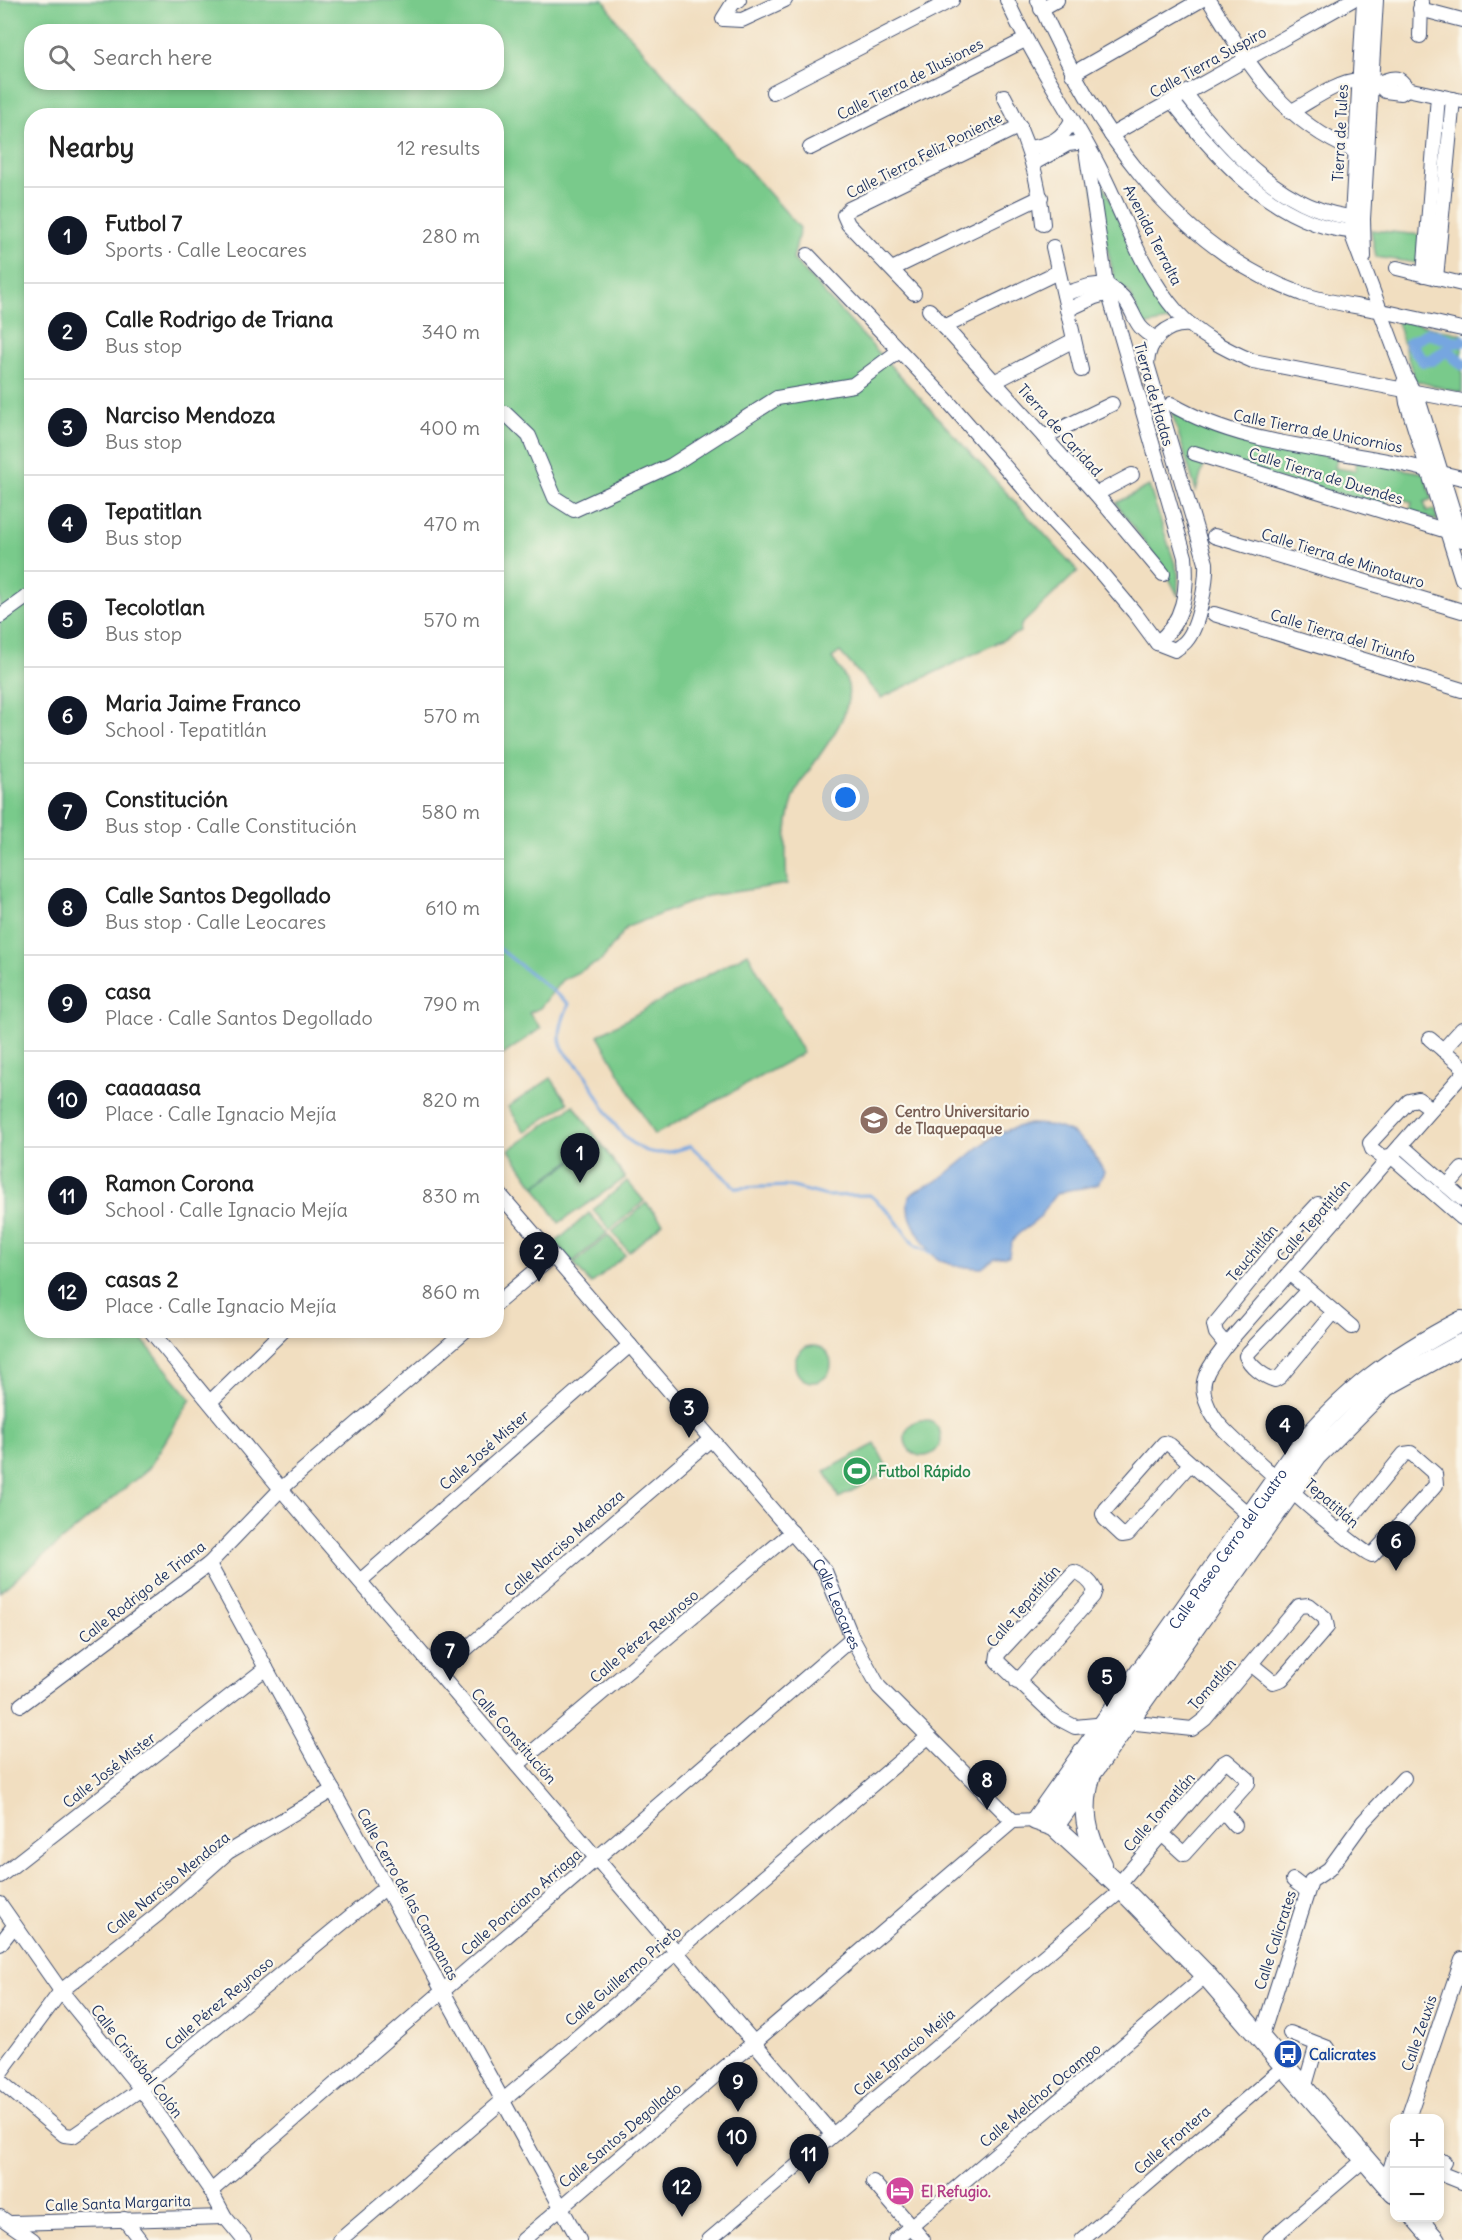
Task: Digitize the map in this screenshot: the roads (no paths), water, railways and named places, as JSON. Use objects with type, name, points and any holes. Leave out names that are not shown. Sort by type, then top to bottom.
[{"type":"street","points":[[734,1],[723,19],[742,21],[785,0]]},
{"type":"street","points":[[773,92],[952,0]]},
{"type":"street","name":"Avenida Terralta","points":[[1007,0],[1025,40],[1085,142],[1154,278],[1176,311],[1191,325],[1226,350],[1253,361],[1407,384],[1462,401]]},
{"type":"street","points":[[1040,4],[1057,0]]},
{"type":"street","points":[[1072,75],[1201,0]]},
{"type":"street","points":[[1209,0],[1246,59],[1268,89],[1290,112],[1322,135],[1355,151]]},
{"type":"street","name":"Calle Tierra Suspiro","points":[[1111,135],[1352,0]]},
{"type":"street","name":"Tierra de Tules","points":[[1357,225],[1355,151],[1370,82],[1364,0]]},
{"type":"street","name":"Tierra de Tules","points":[[1376,0],[1356,248],[1407,384],[1435,472]]},
{"type":"street","name":"Avenida Terralta","points":[[1040,4],[1072,75],[1111,135],[1139,174],[1167,205],[1202,237],[1241,264],[1302,294],[1462,329]]},
{"type":"street","points":[[1420,36],[1420,4],[1462,20]]},
{"type":"street","name":"Calle Tierra de Ilusiones","points":[[810,148],[1025,40]]},
{"type":"street","points":[[1290,112],[1341,85],[1370,82],[1389,77],[1400,80],[1407,89],[1457,100],[1430,276]]},
{"type":"street","points":[[1185,93],[1235,153],[1264,178],[1315,208],[1357,225]]},
{"type":"street","points":[[1004,96],[1020,126],[1034,163],[1041,197],[1043,224]]},
{"type":"street","points":[[1430,276],[1438,96]]},
{"type":"street","points":[[1172,100],[1223,161],[1259,192],[1291,213],[1317,224],[1357,225]]},
{"type":"street","points":[[1029,148],[1046,145],[1059,139],[1072,120]]},
{"type":"street","name":"Calle Tierra Feliz Poniente","points":[[892,269],[848,224],[844,216],[849,210],[1020,126]]},
{"type":"street","points":[[1034,163],[1068,144],[1085,142]]},
{"type":"street","name":"Tierra de Hadas","points":[[1085,142],[1110,290],[1185,557],[1187,580],[1179,616],[1173,629],[1157,644],[1175,650],[1187,641],[1207,579],[1206,563],[1149,375],[1148,354],[1155,338],[1175,326],[1191,325]]},
{"type":"street","points":[[914,292],[892,269],[1041,197]]},
{"type":"street","points":[[1053,248],[1081,370]]},
{"type":"street","points":[[808,255],[946,399],[1054,523],[1097,568],[1157,644]]},
{"type":"street","points":[[1397,268],[1462,284]]},
{"type":"street","points":[[944,327],[1058,272]]},
{"type":"street","points":[[1064,294],[1089,286],[1110,290],[1127,302],[1134,322],[1155,338]]},
{"type":"street","points":[[1067,310],[1110,290]]},
{"type":"street","name":"Tierra de Caridad","points":[[929,310],[1096,494],[1163,574]]},
{"type":"street","points":[[994,382],[1074,340]]},
{"type":"street","points":[[504,413],[529,436],[555,498],[574,510],[672,465],[777,398],[853,385],[899,351]]},
{"type":"street","points":[[1044,437],[1112,404]]},
{"type":"street","name":"Calle Tierra de Unicornios","points":[[1171,404],[1200,420],[1249,437],[1393,461],[1462,478]]},
{"type":"street","name":"Calle Tierra de Duendes","points":[[1194,453],[1447,531]]},
{"type":"street","points":[[1435,472],[1447,531],[1462,579]]},
{"type":"street","points":[[1435,472],[1462,538]]},
{"type":"street","points":[[1096,494],[1132,475]]},
{"type":"street","name":"Calle Tierra de Minotauro","points":[[1214,536],[1462,611]]},
{"type":"street","points":[[0,616],[24,599]]},
{"type":"street","name":"Calle Tierra del Triunfo","points":[[1214,614],[1462,690]]},
{"type":"street","points":[[1443,1050],[1462,1029]]},
{"type":"street","points":[[1430,1038],[1462,1066]]},
{"type":"street","name":"Calle Tepatitlán","points":[[1204,1394],[1204,1380],[1226,1345],[1462,1076]]},
{"type":"street","points":[[1432,1109],[1418,1099],[1409,1101],[1370,1143],[1372,1149],[1382,1157],[1391,1156],[1462,1218]]},
{"type":"street","points":[[1401,1145],[1462,1199]]},
{"type":"street","points":[[1447,1186],[1462,1169]]},
{"type":"street","name":"Calle Leocares","points":[[504,1199],[825,1571],[852,1638],[879,1687],[1013,1821]]},
{"type":"street","name":"Teuchitlán","points":[[1226,1345],[1216,1333],[1214,1325],[1276,1248],[1318,1204],[1323,1205],[1335,1219]]},
{"type":"street","points":[[504,1297],[553,1256]]},
{"type":"street","points":[[1288,1273],[1352,1327]]},
{"type":"street","points":[[1308,1290],[1249,1352],[1246,1356],[1248,1362],[1275,1380],[1334,1312]]},
{"type":"street","name":"Calle Paseo Cerro del Cuatro","points":[[1045,1823],[1092,1772],[1127,1722],[1285,1484],[1314,1430],[1361,1385],[1410,1349],[1462,1321]]},
{"type":"street","name":"Calle Constitución","points":[[157,1338],[281,1489],[832,2134]]},
{"type":"street","points":[[210,1402],[276,1338]]},
{"type":"street","name":"Calle Rodrigo de Triana","points":[[21,1705],[209,1564],[281,1489],[457,1338]]},
{"type":"street","name":"Calle Paseo Cerro del Cuatro","points":[[1045,1823],[1104,1725],[1250,1516],[1386,1386],[1462,1344]]},
{"type":"street","name":"Calle José Mister","points":[[360,1581],[630,1345]]},
{"type":"street","name":"Tepatitlán","points":[[1204,1394],[1209,1409],[1220,1425],[1285,1484],[1340,1532],[1366,1554],[1372,1554],[1436,1485],[1435,1474],[1407,1452],[1340,1532]]},
{"type":"street","name":"Calle Narciso Mendoza","points":[[438,1673],[711,1439]]},
{"type":"street","points":[[1190,1464],[1128,1534],[1122,1534],[1105,1519],[1103,1514],[1106,1509],[1164,1443],[1170,1445],[1250,1516]]},
{"type":"street","name":"Calle Pérez Reynoso","points":[[517,1765],[792,1532]]},
{"type":"street","name":"Calle Cerro de las Campanas","points":[[209,1564],[579,2240]]},
{"type":"street","name":"Calle Tepatitlán","points":[[1074,1572],[1080,1574],[1095,1590],[1093,1596],[1017,1682],[997,1661],[998,1654],[1074,1572]]},
{"type":"street","name":"Tomatlán","points":[[1127,1722],[1192,1729],[1205,1719],[1299,1606],[1309,1605],[1328,1622],[1278,1681],[1273,1682],[1251,1664]]},
{"type":"street","name":"Calle Ponciano Arriaga","points":[[211,2191],[852,1638]]},
{"type":"street","name":"Calle José Mister","points":[[0,1876],[266,1668]]},
{"type":"street","points":[[1017,1682],[1056,1717],[1075,1727],[1127,1722]]},
{"type":"street","name":"Calle Guillermo Prieto","points":[[340,2240],[928,1737]]},
{"type":"street","name":"Calle Tomatlán","points":[[1115,1883],[1227,1761],[1245,1775],[1248,1783],[1223,1810]]},
{"type":"street","points":[[1092,1772],[1085,1811],[1087,1830],[1115,1883]]},
{"type":"street","name":"Calle Calicrates","points":[[1261,2038],[1311,1881],[1329,1869],[1363,1822],[1404,1778]]},
{"type":"street","name":"Calle Narciso Mendoza","points":[[0,2073],[61,1991],[157,1915],[228,1852],[333,1790]]},
{"type":"street","points":[[1162,1834],[1184,1854],[1223,1810],[1235,1825]]},
{"type":"street","points":[[1013,1821],[1045,1823],[1115,1883],[1206,1975],[1390,2188]]},
{"type":"street","name":"Calle Santos Degollado","points":[[523,2240],[1013,1821]]},
{"type":"street","points":[[1293,1880],[1307,1891]]},
{"type":"street","name":"Calle Ignacio Mejía","points":[[709,2240],[1115,1883]]},
{"type":"street","name":"Calle Pérez Reynoso","points":[[0,2081],[68,2138],[141,2089],[386,1887]]},
{"type":"street","name":"Calle Cristóbal Colón","points":[[0,1904],[61,1991],[141,2089],[211,2191],[225,2217],[244,2240]]},
{"type":"street","points":[[0,1944],[14,1926]]},
{"type":"street","name":"Calle Zeuxis","points":[[1409,2114],[1462,1959]]},
{"type":"street","name":"Calle Melchor Ocampo","points":[[895,2240],[1206,1975]]},
{"type":"street","points":[[1290,2033],[1323,2046],[1304,2089]]},
{"type":"street","name":"Calle Frontera","points":[[1082,2240],[1285,2066]]},
{"type":"street","points":[[1270,2240],[1365,2159]]},
{"type":"street","points":[[1441,2168],[1442,2174],[1462,2182]]},
{"type":"street","points":[[873,2182],[922,2240]]},
{"type":"street","name":"Calle Santa Margarita","points":[[6,2220],[225,2217]]},
{"type":"street","points":[[124,2219],[140,2240]]},
{"type":"street","points":[[6,2220],[33,2240]]},
{"type":"street","points":[[1420,2222],[1435,2240]]},
{"type":"water","points":[[1029,1124],[1066,1130],[1083,1141],[1104,1172],[1098,1184],[1067,1190],[1054,1196],[1040,1217],[1016,1236],[1009,1256],[995,1258],[982,1268],[941,1261],[923,1242],[913,1223],[909,1213],[909,1198],[918,1190],[948,1173],[988,1140],[1013,1128]]},
{"type":"waterway","points":[[1462,341],[1456,342],[1428,333],[1410,343],[1423,361],[1432,360],[1447,350],[1462,364]]},
{"type":"waterway","points":[[504,952],[569,1004],[560,1029],[561,1044],[568,1056],[584,1073],[615,1125],[632,1142],[654,1153],[691,1146],[736,1188],[789,1186],[827,1196],[870,1195],[891,1214],[915,1246],[932,1253]]},
{"type":"place","name":"Centro Universitario de Tlaquepaque","points":[[874,1120]]},
{"type":"place","name":"Futbol 7","points":[[580,1183]]},
{"type":"place","name":"Calle Rodrigo de Triana","points":[[539,1282]]},
{"type":"place","name":"Narciso Mendoza","points":[[689,1438]]},
{"type":"place","name":"Tepatitlan","points":[[1285,1455]]},
{"type":"place","name":"Futbol Rápido","points":[[857,1471]]},
{"type":"place","name":"Maria Jaime Franco","points":[[1396,1571]]},
{"type":"place","name":"Constitución","points":[[450,1681]]},
{"type":"place","name":"Tecolotlan","points":[[1107,1707]]},
{"type":"place","name":"Calle Santos Degollado","points":[[987,1810]]},
{"type":"place","name":"Calicrates","points":[[1288,2054]]},
{"type":"place","name":"casa","points":[[738,2112]]},
{"type":"place","name":"caaaaasa","points":[[737,2167]]},
{"type":"place","name":"Ramon Corona","points":[[809,2184]]},
{"type":"place","name":"El Refugio.","points":[[900,2191]]},
{"type":"place","name":"casas 2","points":[[682,2217]]}]
